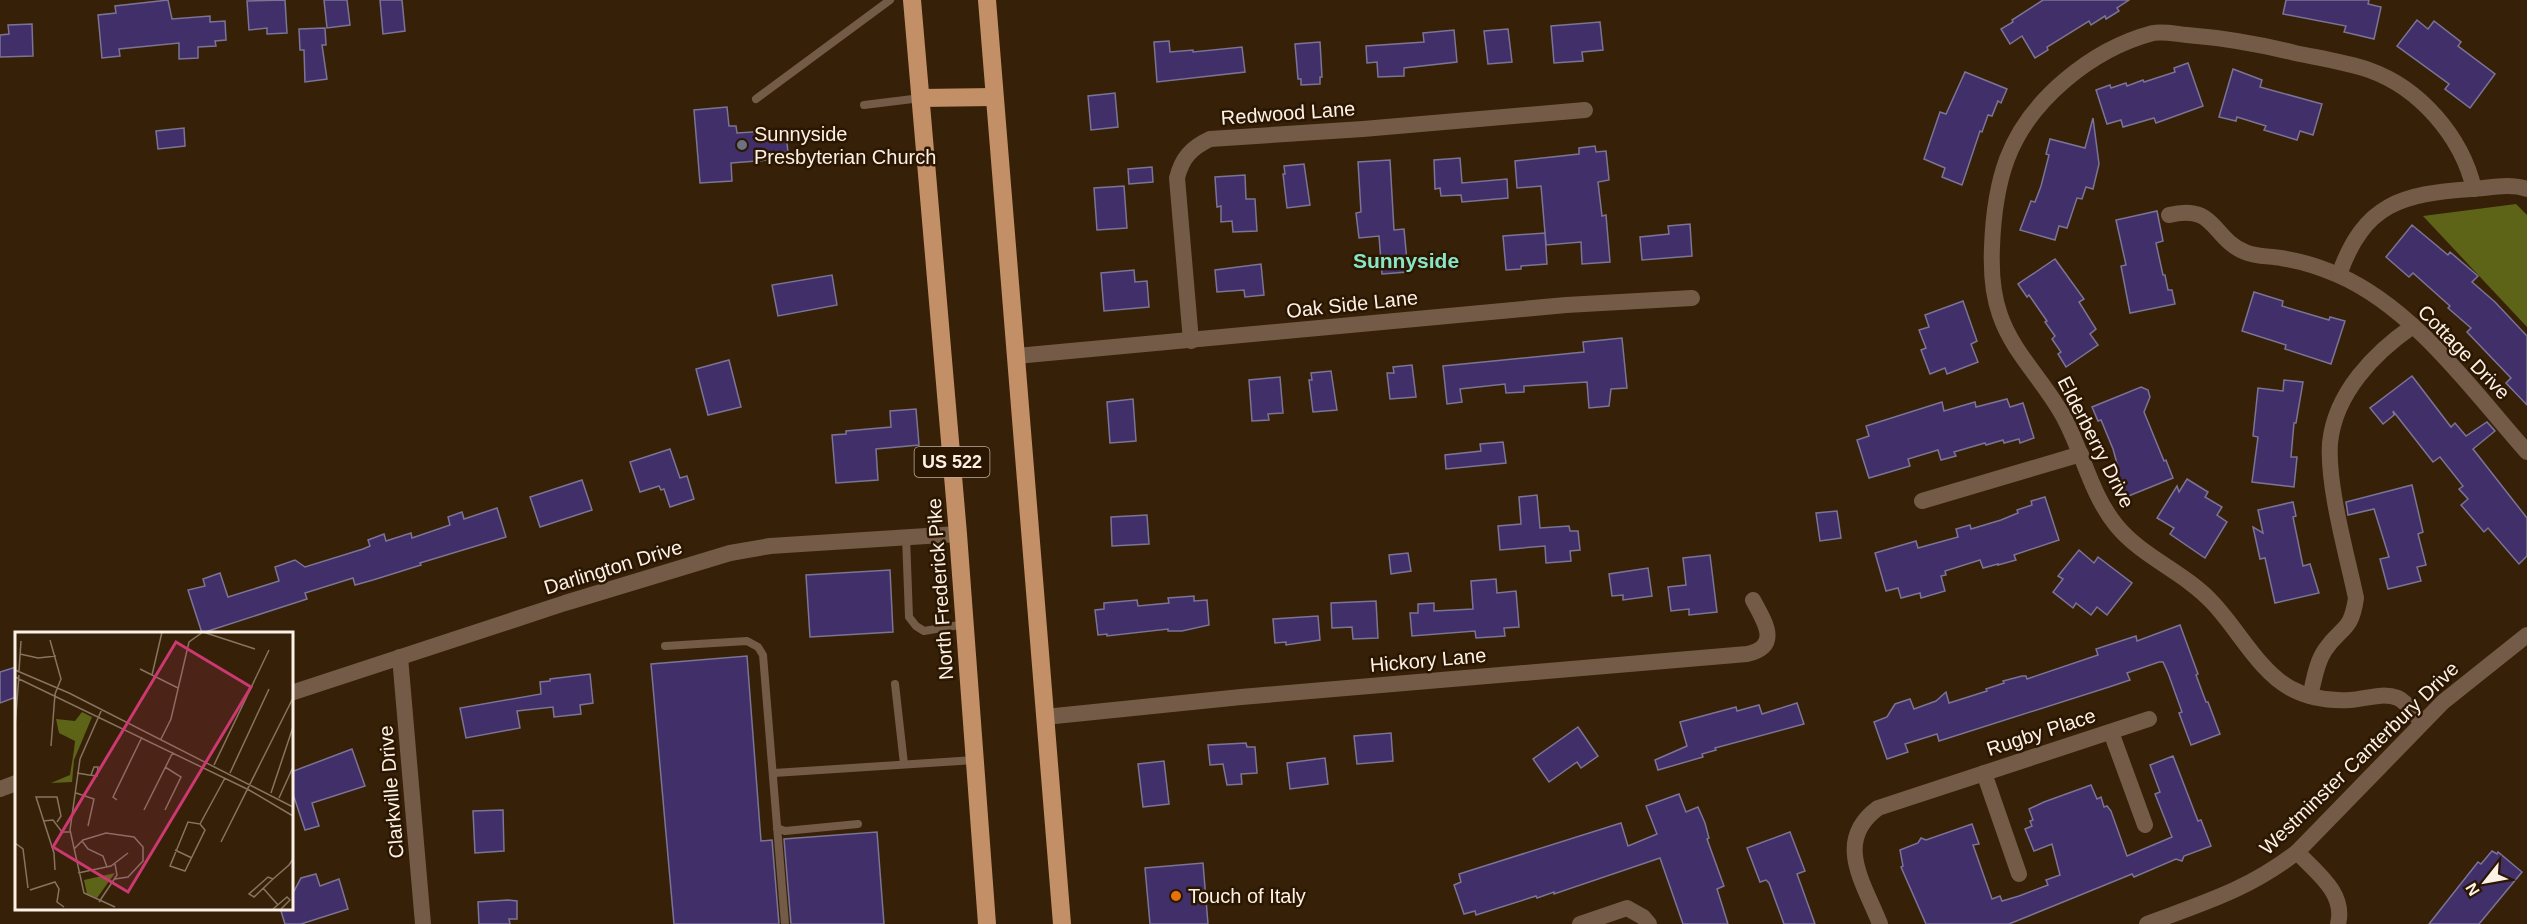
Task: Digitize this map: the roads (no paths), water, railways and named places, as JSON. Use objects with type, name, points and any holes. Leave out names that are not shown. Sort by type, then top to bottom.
[{"type":"main road","name":"North Frederick Pike","points":[[912,0],[958,534],[987,924]]},
{"type":"main road","points":[[987,0],[1062,924]]},
{"type":"main road","points":[[921,98],[994,97]]},
{"type":"street","name":"Elderberry Drive","points":[[2422,723],[2409,706],[2397,698],[2381,695],[2333,700],[2310,696],[2291,689],[2274,677],[2259,661],[2234,626],[2208,598],[2127,537],[2114,523],[2102,504],[2057,406],[2011,340],[2000,317],[1992,273],[1996,212],[2006,161],[2018,134],[2035,110],[2060,83],[2086,64],[2114,49],[2156,32],[2232,38],[2368,69],[2392,80],[2432,112],[2463,155],[2474,189]]},
{"type":"street","name":"Redwood Lane","points":[[1191,341],[1177,178],[1187,155],[1197,145],[1210,139],[1363,129],[1585,110]]},
{"type":"street","points":[[2339,275],[2356,238],[2368,224],[2385,209],[2405,198],[2427,192],[2511,186],[2527,189]]},
{"type":"street","name":"Cottage Drive","points":[[2169,215],[2191,212],[2204,216],[2215,224],[2231,244],[2247,253],[2314,266],[2339,275],[2377,297],[2437,349],[2527,452]]},
{"type":"street","name":"Oak Side Lane","points":[[1016,356],[1566,305],[1692,298]]},
{"type":"street","points":[[2310,696],[2321,657],[2327,647],[2346,629],[2354,614],[2356,598],[2330,466],[2330,442],[2335,420],[2347,394],[2366,366],[2390,342],[2413,326]]},
{"type":"street","points":[[1922,501],[2081,454]]},
{"type":"street","name":"Darlington Drive","points":[[292,693],[565,603],[730,553],[770,546],[958,534]]},
{"type":"street","name":"Hickory Lane","points":[[1045,717],[1241,697],[1747,654],[1763,647],[1768,636],[1767,626],[1753,600]]},
{"type":"street","name":"Westminster Canterbury Drive","points":[[2146,924],[2247,886],[2297,852],[2443,702],[2527,635]]},
{"type":"street","name":"Clarkville Drive","points":[[400,657],[423,924]]},
{"type":"street","name":"Rugby Place","points":[[1880,924],[1855,858],[1853,844],[1858,828],[1866,816],[1878,808],[2149,720]]},
{"type":"street","name":"Rugby Place","points":[[2111,732],[2145,825]]},
{"type":"street","name":"Rugby Place","points":[[1984,773],[2019,874]]},
{"type":"street","points":[[0,789],[15,783]]},
{"type":"street","points":[[2297,852],[2333,891],[2339,904],[2338,924]]},
{"type":"street","points":[[1580,924],[1586,920],[1628,909],[1642,916],[1649,924]]},
{"type":"lane","points":[[756,99],[890,0]]},
{"type":"lane","points":[[864,105],[921,98]]},
{"type":"lane","points":[[906,537],[909,617],[916,626],[924,631],[965,624]]},
{"type":"lane","points":[[665,645],[747,640],[758,647],[764,662],[785,924]]},
{"type":"lane","points":[[895,684],[904,764]]},
{"type":"lane","points":[[774,773],[975,760]]},
{"type":"lane","points":[[777,828],[786,831],[858,824]]},
{"type":"place","name":"Sunnyside Presbyterian Church","points":[[742,145]]},
{"type":"place","name":"Touch of Italy","points":[[1176,896]]},
{"type":"district","name":"Sunnyside","points":[[1406,261]]}]
